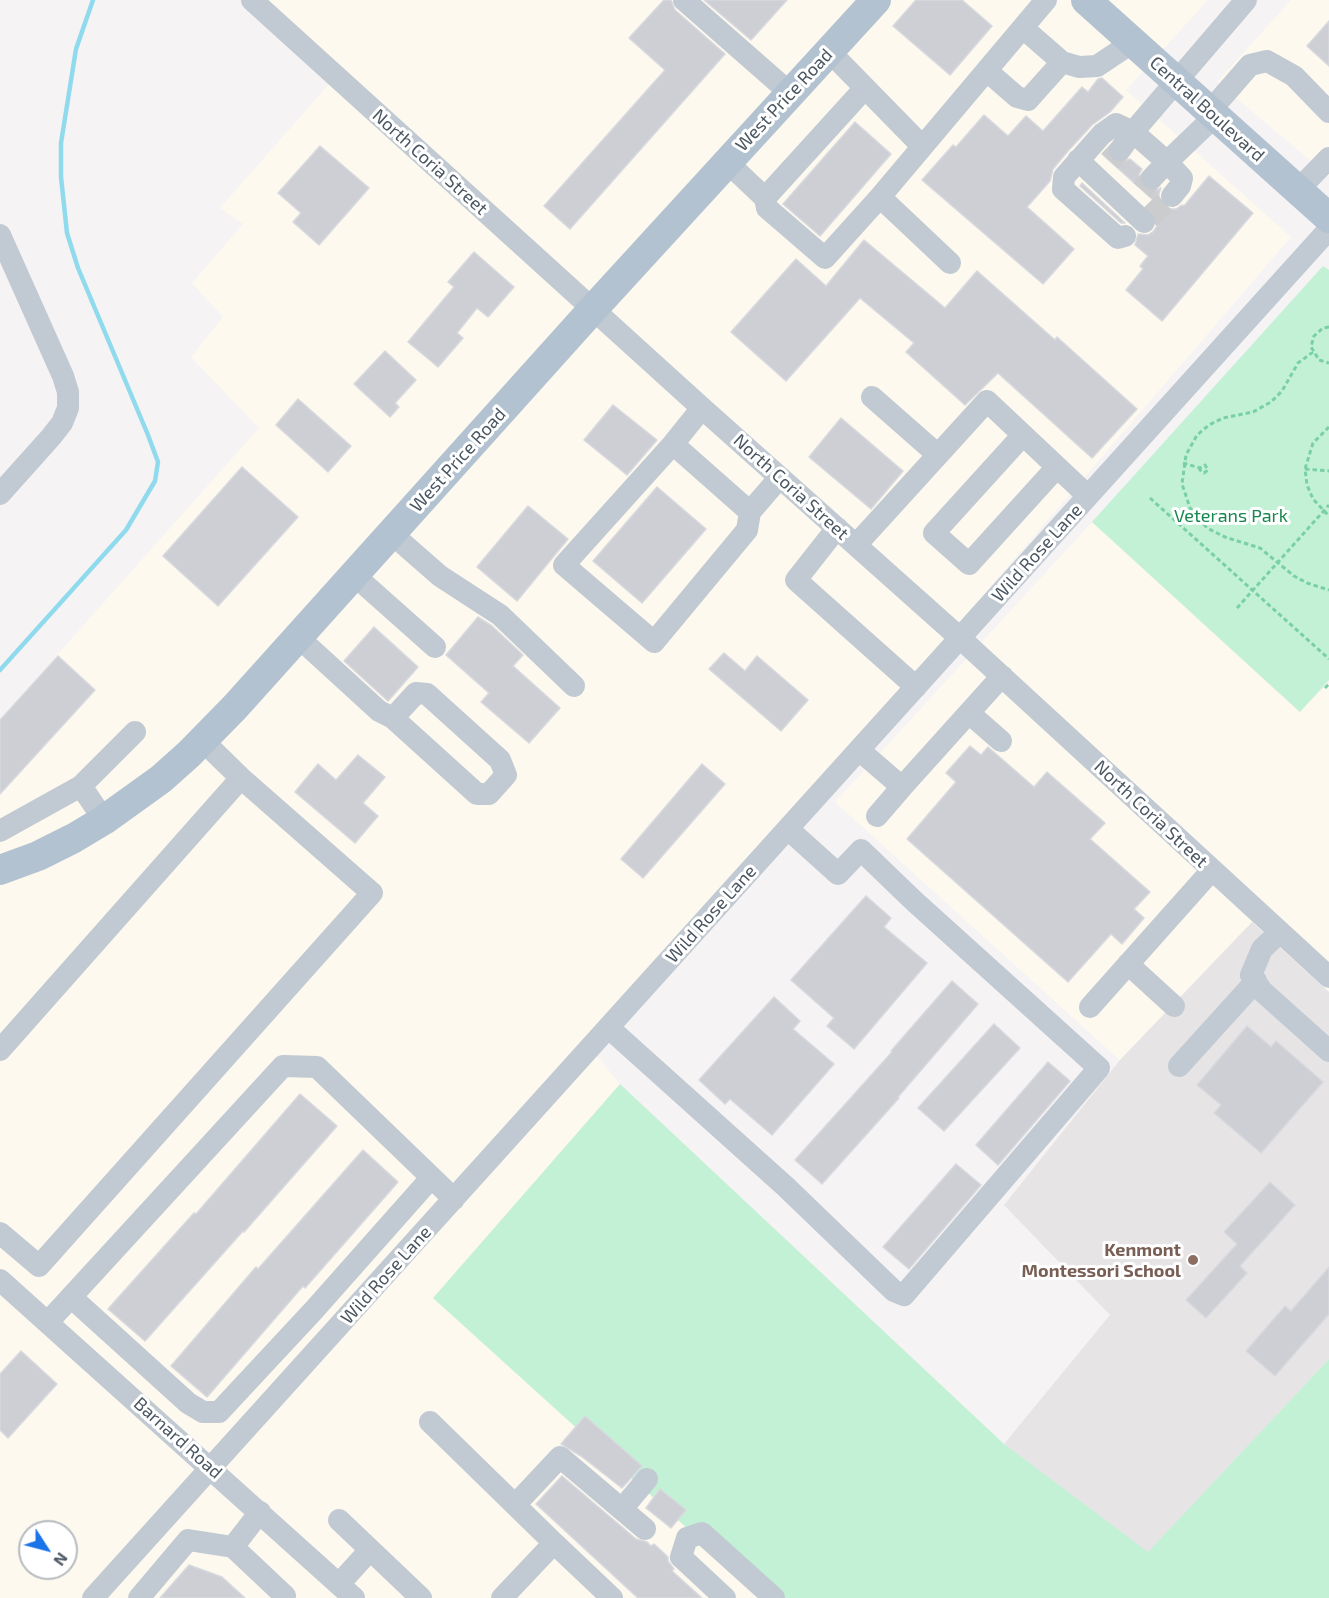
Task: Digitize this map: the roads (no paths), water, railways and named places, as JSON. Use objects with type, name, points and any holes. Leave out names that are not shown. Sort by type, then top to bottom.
[{"type":"main road","name":"West Price Road","points":[[0,870],[38,856],[104,820],[162,779],[202,741],[392,534],[592,309],[876,0]]},
{"type":"main road","name":"Central Boulevard","points":[[1086,0],[1329,218]]},
{"type":"street","name":"North Coria Street","points":[[252,0],[592,309],[1002,676],[1329,977]]},
{"type":"street","points":[[684,0],[790,93]]},
{"type":"street","points":[[727,162],[765,198],[767,208],[825,258],[880,197],[1046,0]]},
{"type":"street","points":[[1115,155],[1246,0]]},
{"type":"street","points":[[1023,28],[1062,62],[1079,67],[1097,66],[1133,42]]},
{"type":"street","points":[[829,51],[922,146]]},
{"type":"street","points":[[1107,205],[1154,177],[1213,114],[1250,65],[1267,61],[1294,76],[1329,112]]},
{"type":"street","points":[[987,71],[1017,97],[1028,100],[1062,62]]},
{"type":"street","points":[[765,198],[865,88]]},
{"type":"street","points":[[1115,155],[1107,205],[1118,238],[1139,226],[1107,205],[1064,189],[1064,177],[1102,134],[1116,124],[1115,155]]},
{"type":"street","points":[[1078,160],[1115,155],[1154,177],[1182,178],[1180,186],[1172,196]]},
{"type":"street","points":[[1298,190],[1329,158]]},
{"type":"street","points":[[880,197],[950,263]]},
{"type":"street","name":"Wild Rose Lane","points":[[93,1598],[1329,229]]},
{"type":"street","points":[[0,235],[63,376],[68,392],[68,408],[57,430],[0,494]]},
{"type":"street","points":[[872,397],[938,455]]},
{"type":"street","points":[[856,545],[987,401],[1088,496]]},
{"type":"street","points":[[702,408],[673,444],[564,565],[654,642],[747,530],[750,512],[780,477]]},
{"type":"street","points":[[1023,435],[934,533],[969,564],[1057,467]]},
{"type":"street","points":[[673,444],[750,512]]},
{"type":"street","points":[[837,528],[795,580],[916,687]]},
{"type":"street","points":[[392,534],[448,582],[500,615],[573,686]]},
{"type":"street","points":[[354,575],[435,647]]},
{"type":"street","points":[[298,638],[379,711],[393,718],[477,794],[489,794],[506,776],[500,760],[427,694],[416,693],[393,718]]},
{"type":"street","points":[[877,816],[1002,676]]},
{"type":"street","points":[[969,713],[1001,741]]},
{"type":"street","points":[[0,831],[81,786],[135,732]]},
{"type":"street","points":[[0,1233],[39,1266],[372,893],[202,741]]},
{"type":"street","points":[[859,750],[902,787]]},
{"type":"street","points":[[0,1050],[241,778]]},
{"type":"street","points":[[81,786],[104,820]]},
{"type":"street","points":[[609,1028],[786,1187],[894,1291],[904,1295],[1099,1068],[914,901],[861,850],[838,874],[788,829]]},
{"type":"street","points":[[1090,1006],[1212,870]]},
{"type":"street","points":[[1280,932],[1262,949],[1251,975],[1262,991],[1329,1051]]},
{"type":"street","points":[[1128,964],[1174,1006]]},
{"type":"street","points":[[1179,1066],[1256,981]]},
{"type":"street","points":[[48,1322],[283,1066],[317,1066],[454,1199]]},
{"type":"street","points":[[71,1297],[188,1403],[203,1412],[219,1412],[314,1310],[431,1178]]},
{"type":"street","name":"Barnard Road","points":[[2,1285],[48,1322],[346,1591]]},
{"type":"street","points":[[314,1310],[336,1329]]},
{"type":"street","points":[[430,1422],[612,1598]]},
{"type":"street","points":[[515,1505],[560,1457],[645,1529]]},
{"type":"street","points":[[622,1509],[647,1479]]},
{"type":"street","points":[[233,1547],[260,1512]]},
{"type":"street","points":[[339,1520],[421,1598]]},
{"type":"street","points":[[725,1598],[681,1557],[687,1538],[702,1533],[774,1598]]},
{"type":"street","points":[[139,1598],[188,1540],[233,1547],[285,1596],[284,1598]]},
{"type":"street","points":[[502,1598],[554,1543]]},
{"type":"street","points":[[346,1591],[370,1550]]},
{"type":"waterway","points":[[0,670],[126,530],[155,481],[158,462],[78,268],[67,233],[61,177],[61,143],[76,49],[93,0]]},
{"type":"tunnel","points":[[1110,161],[1120,150]]},
{"type":"tunnel","points":[[1142,190],[1152,178]]},
{"type":"tunnel","points":[[1149,218],[1172,196]]},
{"type":"place","name":"Kenmont Montessori School","points":[[1193,1260]]},
{"type":"park label","name":"Veterans Park","points":[[1231,516]]}]
